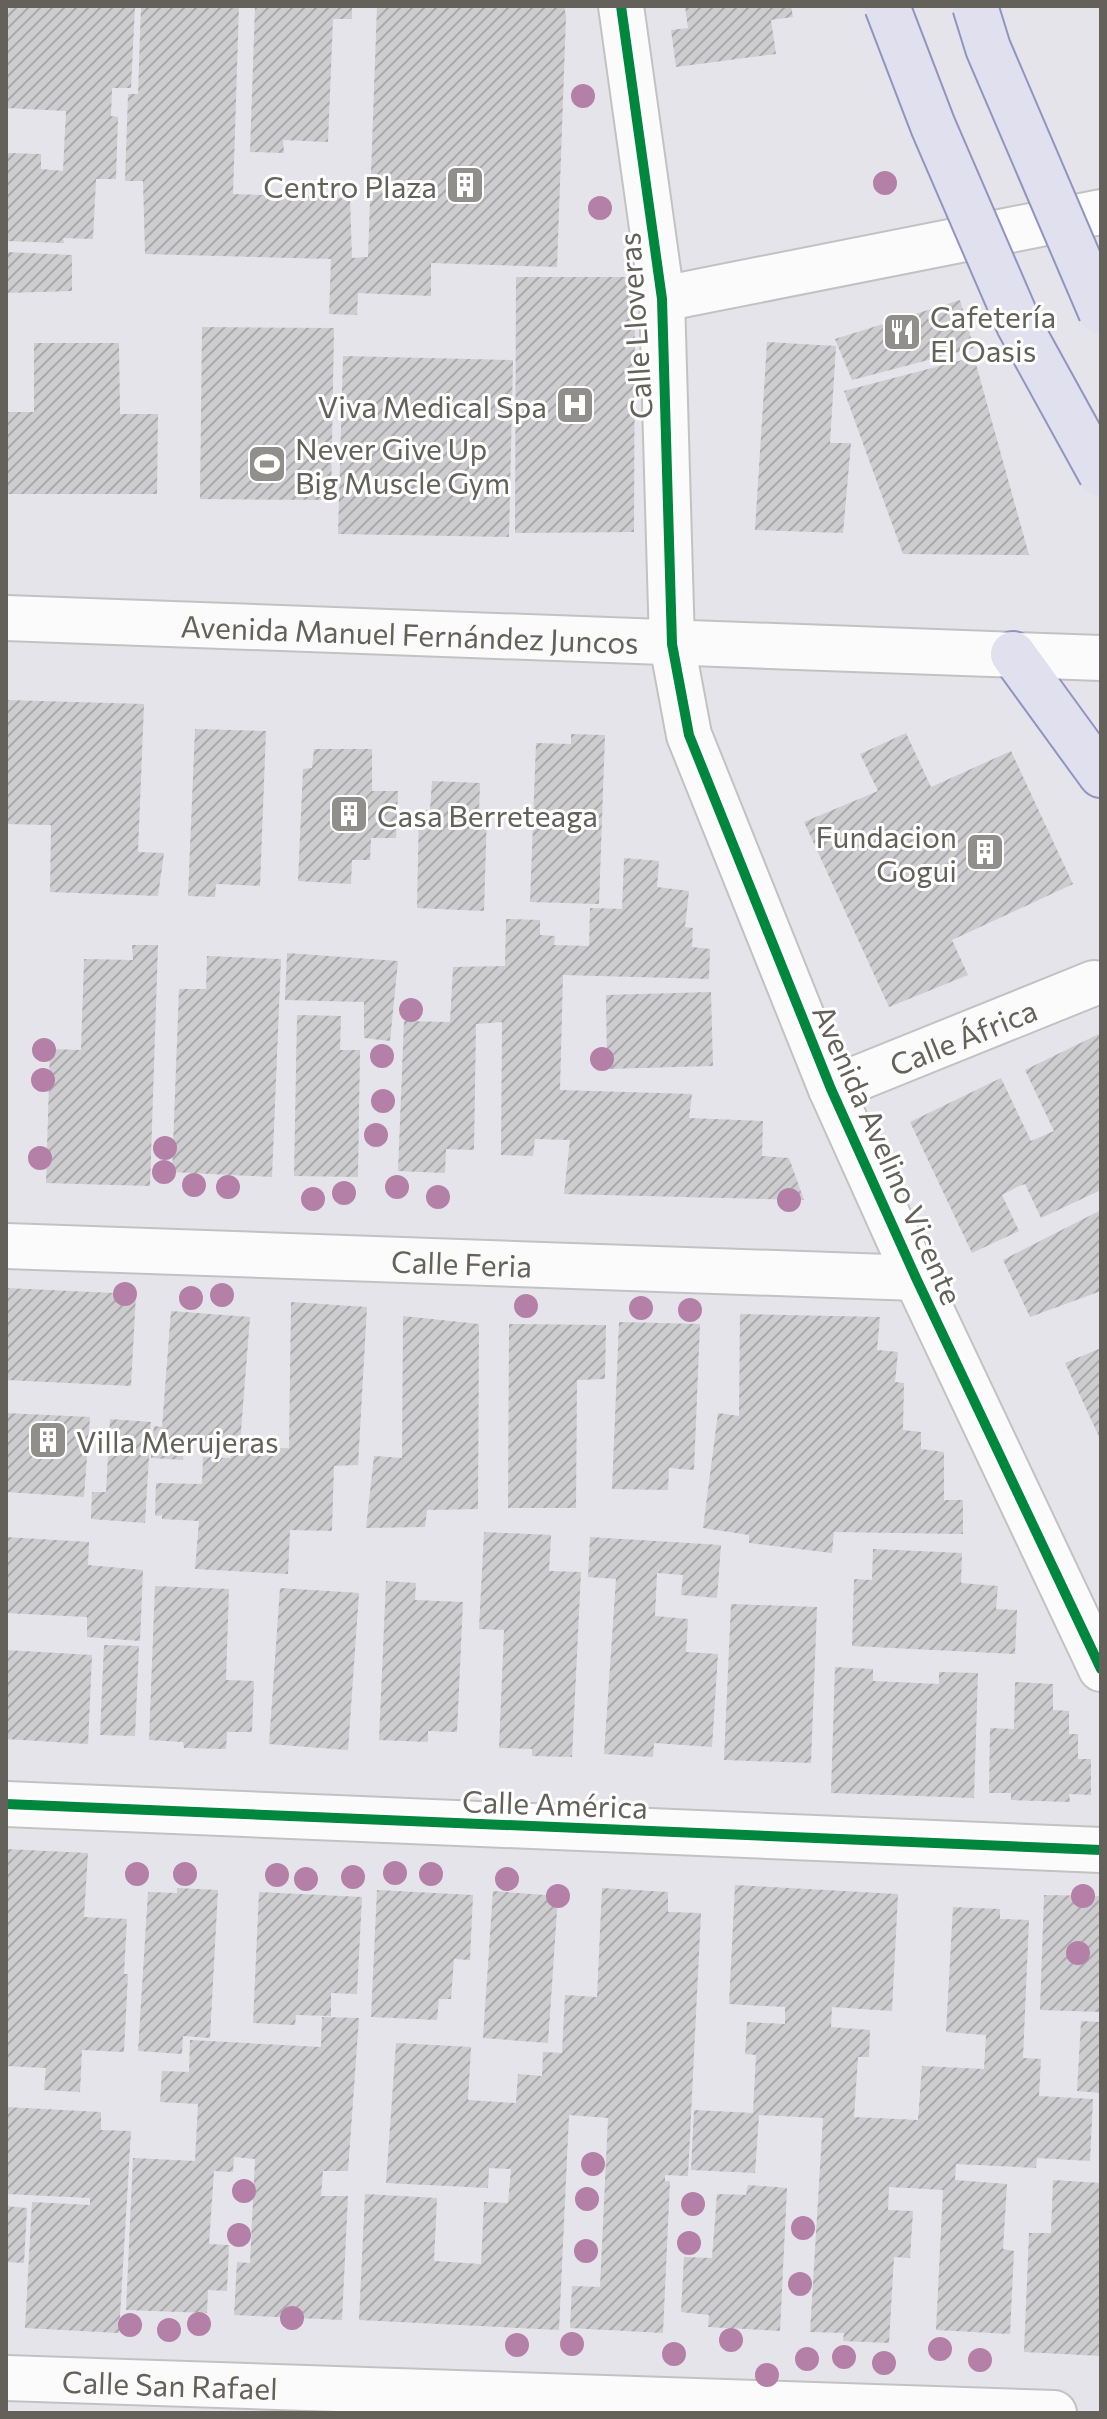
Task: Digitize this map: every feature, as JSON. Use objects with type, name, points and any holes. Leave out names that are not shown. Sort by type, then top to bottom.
[{"type":"highway","points":[[887,6],[933,126],[1019,325],[1101,474]]},
{"type":"highway","points":[[975,6],[988,48],[1101,312]]},
{"type":"highway","points":[[1013,654],[1101,775]]},
{"type":"street","name":"Calle Lloveras","points":[[621,6],[662,299],[672,644]]},
{"type":"street","points":[[662,299],[1101,212]]},
{"type":"street","name":"Avenida Manuel Fernández Juncos","points":[[6,618],[1101,658]]},
{"type":"street","name":"Avenida Avelino Vicente","points":[[672,644],[689,735],[831,1089],[916,1278],[1101,1669]]},
{"type":"street","name":"Calle África","points":[[831,1089],[1094,983]]},
{"type":"street","name":"Calle Feria","points":[[6,1246],[916,1278]]},
{"type":"street","name":"Calle América","points":[[6,1804],[1101,1850]]},
{"type":"street","name":"Calle San Rafael","points":[[6,2378],[1054,2413]]},
{"type":"building","points":[[9,6],[135,6],[131,88],[112,88],[111,116],[118,117],[116,179],[96,179],[93,239],[63,238],[64,243],[6,241],[6,153],[41,154],[41,169],[63,171],[66,111],[6,108],[6,13]]},
{"type":"building","points":[[141,6],[239,6],[233,194],[350,198],[352,258],[368,257],[377,6],[564,6],[557,267],[431,263],[431,296],[358,293],[357,315],[329,314],[331,259],[145,254],[143,181],[125,181],[128,94],[138,94]]},
{"type":"building","points":[[255,6],[352,6],[352,19],[333,19],[328,142],[283,140],[284,153],[250,152]]},
{"type":"building","points":[[685,6],[791,6],[793,17],[771,20],[776,54],[676,67],[671,30],[688,28]]},
{"type":"building","points":[[6,252],[72,255],[72,291],[6,293]]},
{"type":"building","name":"Viva Medical Spa","points":[[516,277],[635,277],[634,532],[515,533]]},
{"type":"building","points":[[960,300],[974,348],[852,380],[835,339]]},
{"type":"building","points":[[202,327],[334,328],[331,500],[200,499]]},
{"type":"building","points":[[767,342],[836,346],[830,443],[851,443],[843,533],[755,530]]},
{"type":"building","points":[[34,343],[119,343],[120,414],[158,414],[157,494],[6,494],[6,412],[34,412]]},
{"type":"building","points":[[343,356],[513,360],[509,537],[338,534]]},
{"type":"building","points":[[974,357],[1029,555],[903,554],[844,391]]},
{"type":"building","points":[[6,700],[144,704],[138,852],[164,853],[158,896],[50,892],[51,825],[6,824]]},
{"type":"building","points":[[195,729],[266,731],[260,886],[216,884],[215,897],[188,896]]},
{"type":"building","points":[[906,733],[931,787],[1011,751],[1073,884],[952,940],[968,975],[889,1007],[804,822],[878,791],[860,754]]},
{"type":"building","points":[[571,734],[605,735],[599,904],[530,902],[536,743],[571,744]]},
{"type":"building","name":"Casa Berreteaga","points":[[314,749],[372,749],[372,791],[398,791],[396,838],[371,838],[370,860],[352,860],[351,884],[298,881],[303,769],[312,768]]},
{"type":"building","points":[[432,781],[480,783],[479,812],[487,812],[484,911],[417,908],[419,810],[430,810]]},
{"type":"building","points":[[624,858],[659,861],[657,887],[689,891],[685,927],[693,928],[692,947],[710,949],[709,979],[563,975],[560,1090],[692,1094],[689,1118],[763,1121],[762,1156],[789,1158],[804,1200],[564,1194],[570,1140],[535,1139],[533,1156],[501,1155],[502,1022],[476,1024],[474,1150],[446,1149],[445,1173],[398,1171],[404,1021],[450,1022],[453,967],[505,966],[506,919],[540,920],[540,935],[555,936],[554,945],[589,946],[590,908],[622,909]]},
{"type":"building","points":[[132,945],[158,945],[150,1186],[46,1183],[50,1049],[81,1050],[84,959],[133,960]]},
{"type":"building","points":[[287,953],[398,961],[390,1041],[364,1038],[364,1002],[285,1000]]},
{"type":"building","points":[[207,956],[281,959],[272,1177],[172,1172],[179,989],[206,989]]},
{"type":"building","points":[[711,992],[713,1066],[607,1069],[606,995]]},
{"type":"building","points":[[297,1015],[341,1016],[340,1050],[360,1050],[358,1177],[294,1176]]},
{"type":"building","points":[[1101,1033],[1101,1190],[1041,1218],[1025,1184],[1019,1186],[1002,1195],[1019,1231],[972,1253],[910,1122],[1001,1078],[1031,1141],[1054,1131],[1025,1070]]},
{"type":"building","points":[[1101,1210],[1101,1291],[1030,1317],[1003,1260]]},
{"type":"building","points":[[6,1288],[136,1294],[131,1386],[6,1380]]},
{"type":"building","points":[[291,1302],[367,1307],[358,1465],[334,1466],[332,1531],[290,1530],[288,1574],[195,1569],[199,1521],[155,1516],[156,1483],[202,1484],[203,1457],[231,1458],[231,1449],[289,1448]]},
{"type":"building","points":[[171,1311],[250,1317],[240,1444],[185,1439],[183,1460],[151,1458],[154,1426],[162,1427]]},
{"type":"building","points":[[740,1314],[880,1317],[877,1350],[898,1352],[895,1382],[904,1383],[903,1430],[921,1432],[921,1449],[944,1452],[944,1500],[963,1500],[963,1534],[834,1532],[832,1553],[749,1543],[749,1535],[703,1528],[718,1413],[739,1416]]},
{"type":"building","points":[[403,1316],[479,1324],[478,1509],[427,1510],[425,1527],[366,1528],[374,1456],[402,1458]]},
{"type":"building","points":[[619,1322],[700,1324],[694,1470],[669,1468],[668,1490],[612,1489]]},
{"type":"building","points":[[509,1324],[606,1325],[605,1379],[577,1380],[576,1508],[508,1508]]},
{"type":"building","points":[[1101,1348],[1101,1441],[1065,1363]]},
{"type":"building","name":"Villa Merujeras","points":[[6,1413],[90,1417],[84,1497],[6,1492]]},
{"type":"building","points":[[110,1419],[151,1422],[145,1523],[91,1519],[92,1492],[106,1492]]},
{"type":"building","points":[[484,1532],[551,1535],[549,1571],[581,1572],[572,1757],[532,1756],[532,1749],[499,1748],[504,1630],[479,1629]]},
{"type":"building","points":[[6,1537],[89,1542],[88,1565],[143,1570],[140,1641],[87,1637],[87,1617],[6,1613]]},
{"type":"building","points":[[590,1537],[721,1545],[717,1598],[681,1595],[683,1575],[657,1573],[655,1616],[688,1619],[686,1652],[718,1654],[712,1747],[654,1743],[653,1757],[604,1754],[616,1579],[588,1577]]},
{"type":"building","points":[[873,1549],[962,1553],[961,1583],[998,1586],[996,1609],[1017,1610],[1015,1654],[852,1646],[854,1579],[872,1580]]},
{"type":"building","points":[[386,1581],[416,1583],[415,1600],[463,1602],[457,1732],[428,1731],[428,1742],[379,1740]]},
{"type":"building","points":[[155,1586],[229,1589],[226,1680],[254,1681],[252,1732],[227,1732],[226,1749],[184,1748],[183,1742],[149,1740]]},
{"type":"building","points":[[280,1588],[359,1593],[348,1750],[269,1744]]},
{"type":"building","points":[[731,1604],[817,1607],[811,1763],[724,1760]]},
{"type":"building","points":[[104,1645],[139,1646],[135,1736],[100,1735]]},
{"type":"building","points":[[6,1650],[92,1655],[88,1744],[6,1739]]},
{"type":"building","points":[[835,1667],[873,1669],[873,1681],[939,1684],[939,1672],[978,1673],[974,1798],[831,1793]]},
{"type":"building","points":[[1015,1682],[1053,1684],[1053,1710],[1069,1711],[1069,1734],[1078,1734],[1078,1759],[1091,1759],[1091,1795],[1069,1794],[1070,1802],[1011,1800],[1011,1793],[989,1793],[990,1728],[1014,1729]]},
{"type":"building","points":[[6,1849],[88,1853],[84,1917],[127,1919],[124,2052],[82,2050],[80,2092],[44,2090],[46,2068],[6,2066]]},
{"type":"building","points":[[735,1885],[898,1894],[892,2011],[832,2007],[831,2027],[870,2030],[869,2057],[858,2057],[854,2117],[918,2120],[922,2066],[984,2069],[986,2035],[946,2032],[953,1907],[1000,1909],[1000,1919],[1029,1920],[1023,2058],[1041,2059],[1039,2096],[1093,2099],[1090,2161],[1037,2158],[1036,2168],[956,2164],[955,2180],[1007,2184],[1003,2249],[1014,2251],[1010,2334],[936,2330],[943,2190],[889,2187],[888,2210],[913,2211],[910,2258],[894,2257],[889,2343],[843,2341],[844,2333],[810,2332],[823,2118],[759,2115],[755,2173],[691,2170],[694,2110],[753,2113],[756,2055],[745,2054],[747,2022],[785,2024],[785,2007],[729,2004]]},
{"type":"building","points":[[177,1888],[218,1890],[210,2038],[183,2036],[182,2054],[138,2051],[148,1892],[177,1893]]},
{"type":"building","points":[[602,1888],[668,1892],[668,1912],[701,1913],[688,2176],[665,2175],[665,2181],[670,2181],[663,2333],[570,2328],[572,2286],[600,2287],[608,2118],[569,2115],[559,2330],[359,2320],[365,2194],[437,2198],[434,2261],[481,2264],[484,2202],[508,2203],[511,2169],[489,2168],[488,2188],[386,2183],[396,2043],[471,2047],[468,2100],[516,2103],[518,2074],[542,2076],[543,2052],[562,2053],[565,1995],[597,1997]]},
{"type":"building","points":[[377,1890],[473,1895],[470,1960],[454,1959],[451,1999],[439,1999],[437,2020],[371,2017]]},
{"type":"building","points":[[493,1891],[558,1896],[548,2043],[483,2038]]},
{"type":"building","points":[[259,1892],[362,1897],[357,1994],[331,1993],[331,2016],[296,2015],[295,2025],[253,2023]]},
{"type":"building","points":[[1044,1895],[1101,1896],[1101,2012],[1040,2010]]},
{"type":"building","points":[[322,2017],[359,2018],[348,2171],[323,2171],[321,2196],[348,2196],[342,2320],[234,2315],[237,2262],[250,2263],[255,2159],[234,2157],[233,2172],[214,2171],[209,2244],[229,2245],[227,2291],[208,2290],[207,2313],[126,2310],[133,2158],[195,2161],[198,2104],[160,2102],[162,2071],[189,2072],[190,2040],[321,2047]]},
{"type":"building","points":[[1081,2021],[1101,2022],[1101,2093],[1077,2091]]},
{"type":"building","points":[[6,2107],[101,2112],[101,2130],[131,2131],[119,2333],[25,2328],[32,2202],[90,2205],[90,2198],[6,2194]]},
{"type":"building","points":[[1053,2180],[1101,2183],[1101,2356],[1024,2352],[1029,2233],[1051,2233]]},
{"type":"building","points":[[748,2185],[787,2188],[780,2331],[708,2327],[709,2315],[681,2312],[684,2257],[712,2258],[717,2194],[746,2195]]},
{"type":"building","points":[[6,2206],[27,2208],[24,2263],[6,2262]]},
{"type":"cycle path","points":[[621,6],[662,299],[672,644],[689,735],[831,1089],[916,1278],[1101,1669]]},
{"type":"cycle path","points":[[6,1804],[1101,1850]]},
{"type":"place","name":"Centro Plaza","points":[[465,185]]},
{"type":"place","name":"Cafetería El Oasis","points":[[902,332]]},
{"type":"place","name":"Viva Medical Spa","points":[[575,405]]},
{"type":"place","name":"Never Give Up Big Muscle Gym","points":[[267,464]]},
{"type":"place","name":"Casa Berreteaga","points":[[349,814]]},
{"type":"place","name":"Fundacion Gogui","points":[[985,852]]},
{"type":"place","name":"Villa Merujeras","points":[[48,1440]]}]
